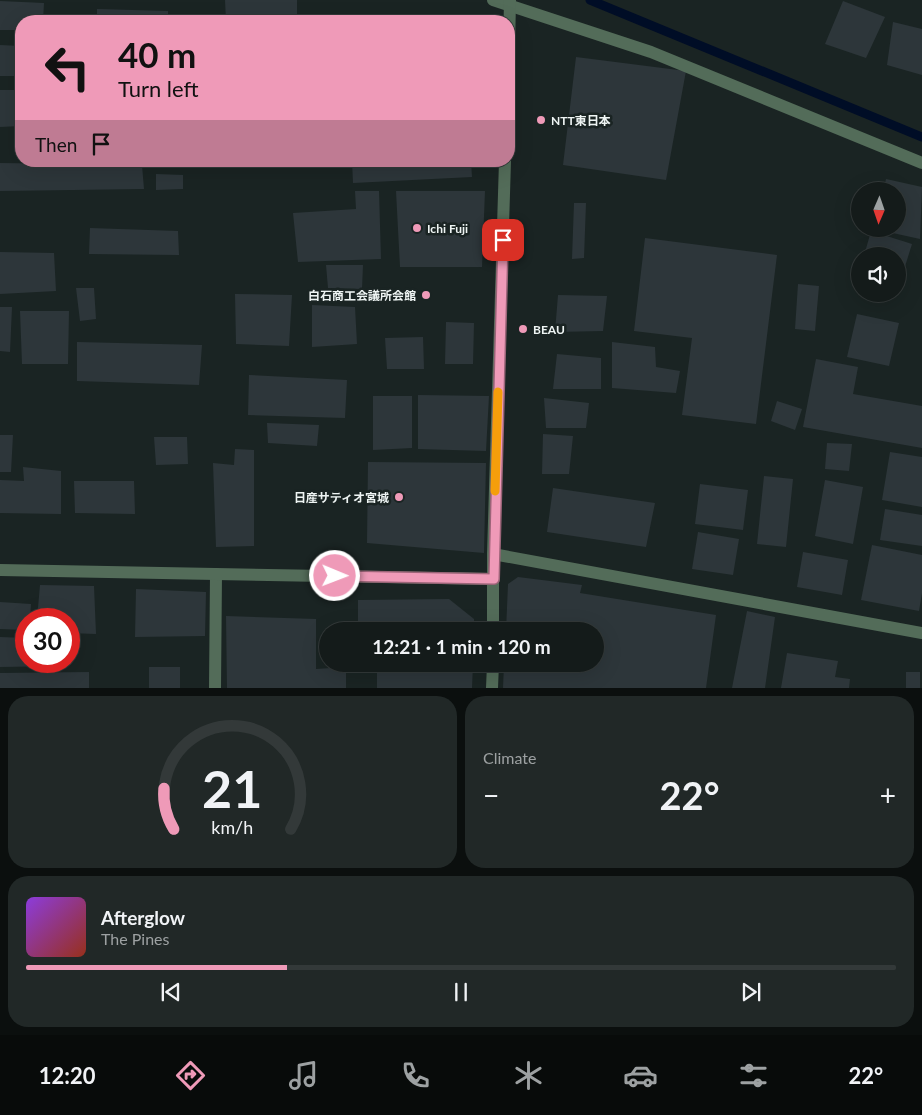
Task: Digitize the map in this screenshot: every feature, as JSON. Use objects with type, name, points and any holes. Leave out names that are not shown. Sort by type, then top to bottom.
[{"type":"street","points":[[493,0],[510,2],[651,52],[922,163]]},
{"type":"street","points":[[510,2],[510,15]]},
{"type":"street","points":[[493,622],[493,554],[505,167]]},
{"type":"street","points":[[493,554],[922,633]]},
{"type":"street","points":[[0,570],[494,579]]},
{"type":"street","points":[[215,688],[216,574]]},
{"type":"street","points":[[492,688],[493,672]]},
{"type":"building","points":[[225,0],[297,0],[297,15],[226,15]]},
{"type":"building","points":[[0,1],[44,3],[43,15],[15,15],[15,30],[0,30]]},
{"type":"building","points":[[843,1],[885,17],[866,58],[825,44]]},
{"type":"building","points":[[97,9],[168,11],[168,15],[97,15]]},
{"type":"building","points":[[893,22],[922,29],[922,75],[887,65]]},
{"type":"building","points":[[0,45],[15,46],[15,76],[0,76]]},
{"type":"building","points":[[576,57],[686,71],[666,180],[563,165]]},
{"type":"building","points":[[0,90],[15,90],[15,126],[0,127]]},
{"type":"building","points":[[0,163],[15,163],[15,167],[142,167],[144,189],[0,191]]},
{"type":"building","points":[[352,167],[471,167],[472,177],[353,183]]},
{"type":"building","points":[[156,174],[183,175],[183,189],[156,190]]},
{"type":"building","points":[[886,179],[900,182],[885,182]]},
{"type":"building","points":[[906,183],[922,187],[920,239],[906,236]]},
{"type":"building","points":[[355,191],[379,191],[381,259],[298,262],[293,213],[356,209]]},
{"type":"building","points":[[396,191],[485,191],[482,267],[400,267]]},
{"type":"building","points":[[574,203],[586,203],[584,258],[572,259]]},
{"type":"building","points":[[90,228],[178,231],[179,255],[89,254]]},
{"type":"building","points":[[645,238],[777,255],[756,424],[682,415],[692,338],[634,331]]},
{"type":"building","points":[[869,238],[893,238],[912,244],[906,263],[906,247],[867,247]]},
{"type":"building","points":[[0,252],[54,253],[56,291],[0,294]]},
{"type":"building","points":[[326,265],[363,265],[362,289],[328,288]]},
{"type":"building","points":[[798,284],[819,286],[815,331],[795,329]]},
{"type":"building","points":[[76,288],[94,288],[96,319],[80,321]]},
{"type":"building","points":[[235,294],[292,295],[289,346],[236,344]]},
{"type":"building","points":[[558,295],[607,296],[603,331],[555,332]]},
{"type":"building","points":[[312,305],[355,307],[357,344],[312,347]]},
{"type":"building","points":[[0,307],[12,307],[10,352],[0,351]]},
{"type":"building","points":[[20,311],[69,311],[68,364],[22,364]]},
{"type":"building","points":[[857,314],[899,323],[889,366],[847,357]]},
{"type":"building","points":[[446,322],[474,323],[473,364],[445,364]]},
{"type":"building","points":[[423,337],[424,369],[387,369],[385,338]]},
{"type":"building","points":[[77,342],[202,345],[199,385],[77,381]]},
{"type":"building","points":[[612,342],[655,347],[656,367],[680,371],[676,393],[612,388]]},
{"type":"building","points":[[557,354],[601,358],[601,389],[553,389]]},
{"type":"building","points":[[816,359],[858,367],[853,394],[922,406],[922,448],[803,427]]},
{"type":"building","points":[[249,375],[347,380],[345,418],[248,415]]},
{"type":"building","points":[[418,395],[489,396],[486,451],[418,449]]},
{"type":"building","points":[[373,396],[412,396],[412,448],[373,450]]},
{"type":"building","points":[[544,398],[589,403],[586,428],[546,428]]},
{"type":"building","points":[[777,401],[802,409],[795,430],[771,421]]},
{"type":"building","points":[[267,423],[319,425],[317,446],[268,443]]},
{"type":"building","points":[[543,434],[573,436],[569,474],[542,474]]},
{"type":"building","points":[[0,435],[13,435],[11,472],[0,472]]},
{"type":"building","points":[[154,437],[187,437],[188,464],[156,465]]},
{"type":"building","points":[[827,443],[852,444],[849,471],[825,469]]},
{"type":"building","points":[[235,449],[254,450],[254,546],[216,547],[213,463],[234,465]]},
{"type":"building","points":[[890,452],[922,457],[922,507],[882,500]]},
{"type":"building","points":[[368,462],[486,463],[484,553],[367,543]]},
{"type":"building","points":[[23,467],[61,471],[61,514],[0,513],[0,480],[24,481]]},
{"type":"building","points":[[764,476],[793,479],[786,547],[757,544]]},
{"type":"building","points":[[825,480],[863,487],[853,544],[815,536]]},
{"type":"building","points":[[74,481],[134,481],[135,514],[75,513]]},
{"type":"building","points":[[700,484],[748,490],[743,530],[695,524]]},
{"type":"building","points":[[553,488],[655,503],[646,547],[547,532]]},
{"type":"building","points":[[885,509],[922,515],[922,546],[880,540]]},
{"type":"building","points":[[698,532],[739,539],[733,575],[692,569]]},
{"type":"building","points":[[872,545],[922,555],[922,593],[919,611],[861,600]]},
{"type":"building","points":[[803,552],[848,560],[842,595],[797,587]]},
{"type":"building","points":[[518,577],[582,585],[580,593],[716,615],[706,688],[503,688],[504,672],[604,672],[604,622],[506,622],[508,584]]},
{"type":"building","points":[[40,585],[94,586],[96,634],[80,633],[80,608],[38,608]]},
{"type":"building","points":[[136,589],[206,592],[205,636],[135,637]]},
{"type":"building","points":[[449,599],[474,619],[474,622],[358,622],[358,600]]},
{"type":"building","points":[[0,602],[31,604],[31,608],[15,608],[15,630],[0,629]]},
{"type":"building","points":[[747,611],[775,617],[765,688],[732,688]]},
{"type":"building","points":[[226,616],[316,619],[316,669],[319,669],[319,672],[346,672],[346,688],[227,688]]},
{"type":"building","points":[[0,637],[15,638],[15,667],[0,667]]},
{"type":"building","points":[[787,653],[838,661],[835,677],[850,679],[849,688],[781,688]]},
{"type":"building","points":[[149,667],[180,667],[180,688],[149,688]]},
{"type":"building","points":[[89,672],[89,688],[0,688],[0,673]]},
{"type":"building","points":[[377,672],[473,672],[472,688],[377,688]]},
{"type":"building","points":[[906,672],[920,672],[920,688],[906,688]]},
{"type":"waterway","points":[[590,0],[922,137]]},
{"type":"slow traffic","points":[[495,491],[498,392]]},
{"type":"place","name":"NTT東日本","points":[[541,120]]},
{"type":"place","name":"Ichi Fuji","points":[[417,228]]},
{"type":"place","name":"白石商工会議所会館","points":[[426,295]]},
{"type":"place","name":"BEAU","points":[[523,329]]},
{"type":"place","name":"日産サティオ宮城","points":[[399,497]]},
{"type":"route","points":[[335,576],[494,579],[493,554],[503,240]]}]
